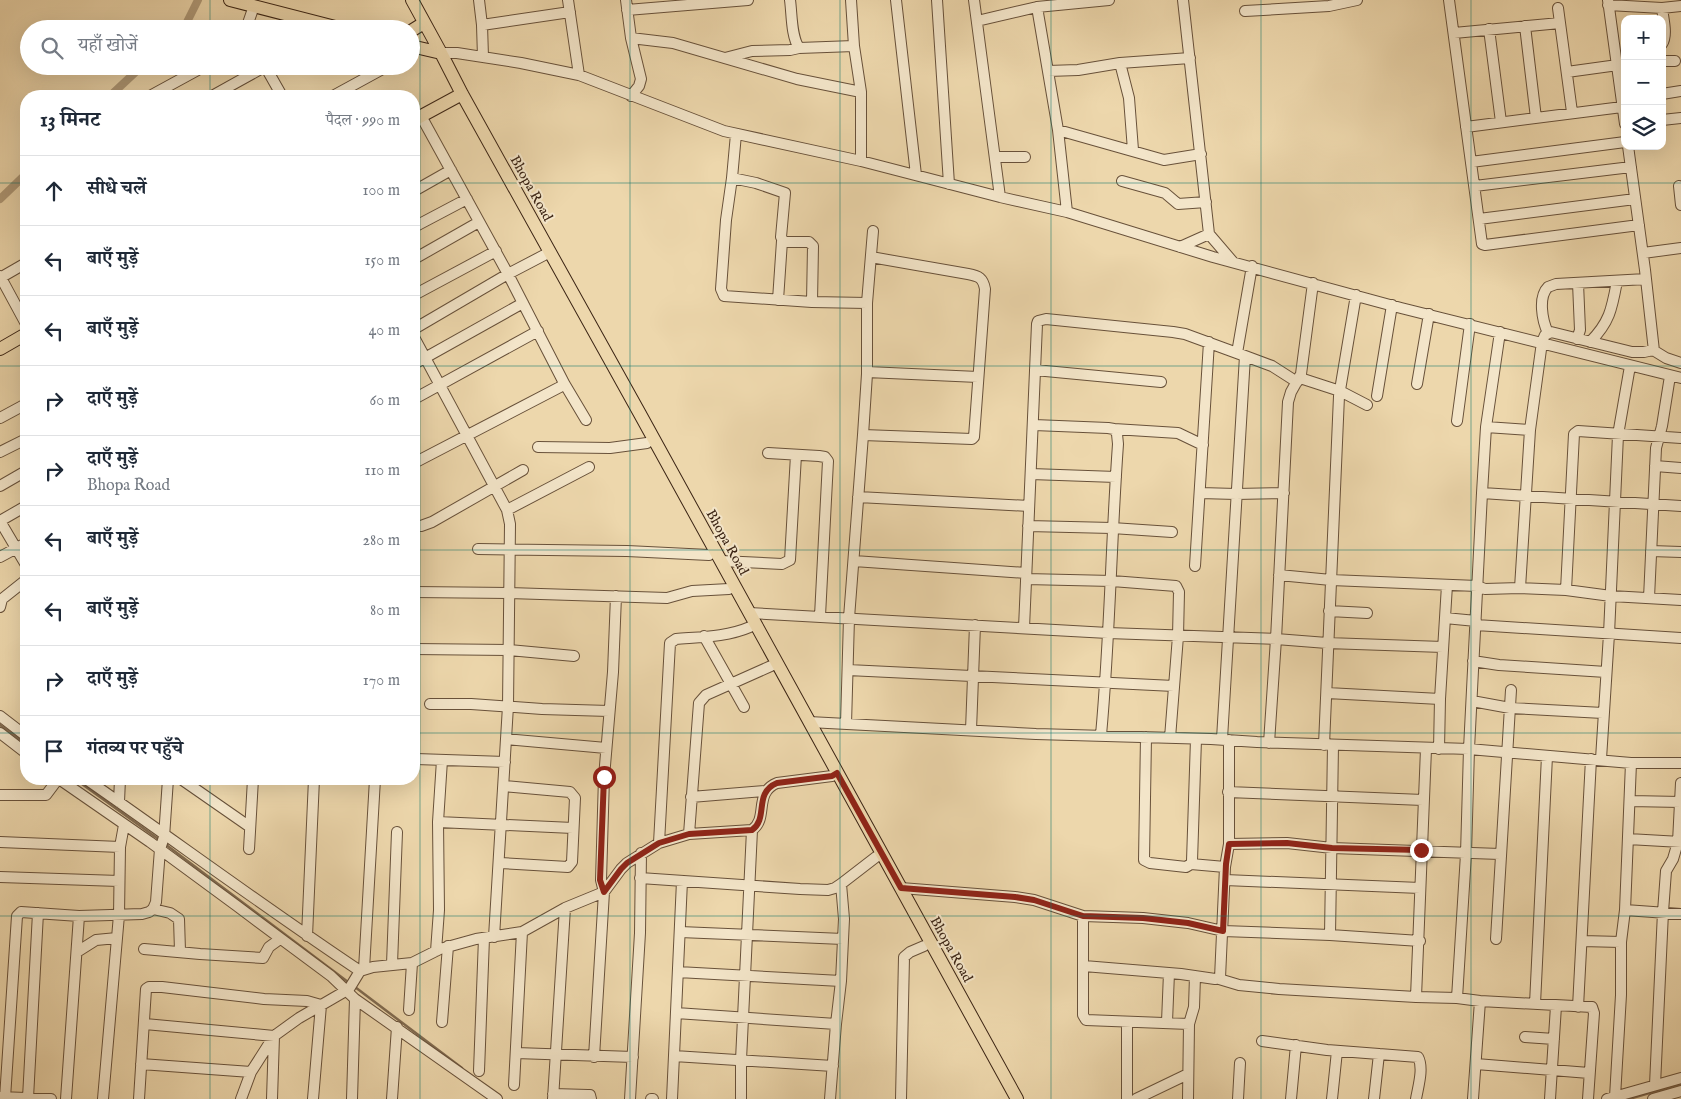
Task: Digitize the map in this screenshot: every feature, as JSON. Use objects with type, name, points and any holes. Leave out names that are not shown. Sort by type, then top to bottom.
[{"type":"main road","points":[[230,0],[308,20]]},
{"type":"main road","name":"Bhopa Road","points":[[405,0],[412,20]]},
{"type":"main road","name":"Bhopa Road","points":[[412,0],[459,96],[750,613],[809,722],[876,857],[1008,1099]]},
{"type":"main road","name":"Bhopa Road","points":[[420,33],[438,52]]},
{"type":"main road","points":[[420,48],[438,52]]},
{"type":"main road","points":[[420,116],[459,96]]},
{"type":"main road","name":"Bhopa Road","points":[[547,253],[647,443],[709,555],[771,666],[901,888],[1017,1099]]},
{"type":"main road","points":[[0,349],[20,337]]},
{"type":"street","points":[[479,0],[482,25],[482,57]]},
{"type":"street","points":[[568,0],[579,75]]},
{"type":"street","points":[[631,96],[639,86],[641,78],[631,38],[626,5],[748,0]]},
{"type":"street","points":[[790,0],[797,46],[799,48]]},
{"type":"street","points":[[852,0],[854,46],[861,92],[862,161]]},
{"type":"street","points":[[896,0],[916,175]]},
{"type":"street","points":[[937,0],[949,184]]},
{"type":"street","points":[[974,0],[1000,197]]},
{"type":"street","points":[[978,21],[1037,7],[1109,0]]},
{"type":"street","points":[[1183,0],[1209,234],[1233,262]]},
{"type":"street","points":[[1245,11],[1329,6],[1357,0]]},
{"type":"street","points":[[1449,0],[1482,243],[1485,245],[1639,225]]},
{"type":"street","points":[[1621,77],[1608,3],[1662,8],[1681,6]]},
{"type":"street","points":[[249,20],[254,6]]},
{"type":"street","points":[[1037,7],[1058,130],[1067,212]]},
{"type":"street","points":[[1558,8],[1572,112]]},
{"type":"street","points":[[1662,8],[1663,15]]},
{"type":"street","points":[[482,25],[570,12]]},
{"type":"street","points":[[1454,33],[1560,23]]},
{"type":"street","points":[[1525,26],[1536,118]]},
{"type":"street","points":[[1489,29],[1501,122]]},
{"type":"street","points":[[631,38],[665,42],[797,79],[861,92]]},
{"type":"street","points":[[724,58],[752,51],[854,46]]},
{"type":"street","points":[[438,52],[521,63],[579,75],[736,134],[862,161],[1000,197],[1067,212],[1180,247],[1313,284],[1681,378]]},
{"type":"street","points":[[1048,70],[1078,70],[1120,63],[1190,58]]},
{"type":"street","points":[[1666,61],[1675,60]]},
{"type":"street","points":[[1120,63],[1130,98],[1133,150]]},
{"type":"street","points":[[1567,72],[1620,64]]},
{"type":"street","points":[[161,90],[188,75]]},
{"type":"street","points":[[223,90],[250,75]]},
{"type":"street","points":[[269,75],[275,90]]},
{"type":"street","points":[[344,90],[372,75]]},
{"type":"street","points":[[1666,94],[1681,92]]},
{"type":"street","points":[[1466,126],[1536,118],[1621,102]]},
{"type":"street","points":[[1666,120],[1681,118]]},
{"type":"street","points":[[420,123],[451,170],[496,251],[564,383],[586,420]]},
{"type":"street","points":[[1058,130],[1164,160],[1201,154]]},
{"type":"street","points":[[736,134],[726,220],[722,294],[778,300],[867,303]]},
{"type":"street","points":[[1471,162],[1621,143]]},
{"type":"street","points":[[1629,150],[1654,351]]},
{"type":"street","points":[[994,157],[1025,157]]},
{"type":"street","points":[[1475,186],[1631,167]]},
{"type":"street","points":[[420,188],[451,170]]},
{"type":"street","points":[[732,178],[785,193],[780,238],[782,241],[778,300]]},
{"type":"street","points":[[1122,181],[1166,193],[1178,204],[1206,202]]},
{"type":"street","points":[[1679,186],[1681,205]]},
{"type":"street","points":[[420,224],[467,199]]},
{"type":"street","points":[[1479,219],[1635,199]]},
{"type":"street","points":[[420,256],[479,222]]},
{"type":"street","points":[[846,724],[849,618],[867,372],[867,303],[873,231]]},
{"type":"street","points":[[1180,247],[1209,234]]},
{"type":"street","points":[[782,241],[809,242],[813,246],[812,302]]},
{"type":"street","points":[[1643,253],[1681,248]]},
{"type":"street","points":[[420,292],[496,251]]},
{"type":"street","points":[[420,325],[547,253]]},
{"type":"street","points":[[863,436],[972,439],[974,437],[985,289],[982,279],[978,276],[871,257]]},
{"type":"street","points":[[20,266],[0,277],[20,313]]},
{"type":"street","points":[[1218,979],[1221,974],[1225,867],[1229,844],[1225,739],[1227,638],[1236,494],[1241,354],[1252,266]]},
{"type":"street","points":[[1548,332],[1544,319],[1543,293],[1548,286],[1646,279]]},
{"type":"street","points":[[1590,342],[1605,325],[1610,316],[1617,281]]},
{"type":"street","points":[[1269,743],[1288,402],[1303,364],[1313,284]]},
{"type":"street","points":[[1577,339],[1580,330],[1578,284]]},
{"type":"street","points":[[1330,935],[1332,796],[1327,693],[1327,643],[1340,391],[1356,295]]},
{"type":"street","points":[[420,360],[523,303]]},
{"type":"street","points":[[1377,396],[1392,305]]},
{"type":"street","points":[[1416,384],[1429,314]]},
{"type":"street","points":[[1024,628],[1034,425],[1036,324],[1041,319],[1184,334],[1272,366],[1298,380],[1340,391],[1367,405]]},
{"type":"street","points":[[1457,421],[1470,324]]},
{"type":"street","points":[[420,396],[538,331]]},
{"type":"street","points":[[1457,998],[1466,854],[1473,661],[1486,427],[1500,332]]},
{"type":"street","points":[[1548,332],[1632,352],[1654,351],[1666,358],[1681,363]]},
{"type":"street","points":[[1520,588],[1530,430],[1542,342],[1544,335],[1548,332]]},
{"type":"street","points":[[1195,566],[1209,342]]},
{"type":"street","points":[[420,348],[507,510],[510,524],[508,706],[500,863],[489,937],[479,1071]]},
{"type":"street","points":[[1578,1007],[1596,759],[1603,713],[1609,634],[1618,434],[1630,366]]},
{"type":"street","points":[[1035,370],[1161,382]]},
{"type":"street","points":[[867,372],[978,376]]},
{"type":"street","points":[[1649,598],[1656,448],[1662,426],[1670,376]]},
{"type":"street","points":[[420,460],[560,387],[564,383]]},
{"type":"street","points":[[0,418],[20,407]]},
{"type":"street","points":[[1034,425],[1178,433],[1203,445]]},
{"type":"street","points":[[1486,427],[1530,430]]},
{"type":"street","points":[[1102,735],[1112,581],[1112,528],[1118,444],[1117,434],[1114,430]]},
{"type":"street","points":[[1566,590],[1574,434],[1578,431],[1681,438]]},
{"type":"street","points":[[0,452],[20,442]]},
{"type":"street","points":[[538,447],[610,448],[647,443]]},
{"type":"street","points":[[768,453],[819,456],[825,457],[828,461],[820,616]]},
{"type":"street","points":[[721,561],[782,564],[790,560],[796,455]]},
{"type":"street","points":[[1655,466],[1681,468]]},
{"type":"street","points":[[507,510],[589,468]]},
{"type":"street","points":[[420,526],[432,522],[523,470]]},
{"type":"street","points":[[1031,474],[1116,477]]},
{"type":"street","points":[[0,486],[20,475]]},
{"type":"street","points":[[1200,493],[1284,493]]},
{"type":"street","points":[[1482,493],[1681,506]]},
{"type":"street","points":[[858,498],[1029,506]]},
{"type":"street","points":[[20,509],[0,521],[20,555]]},
{"type":"street","points":[[1028,526],[1172,532]]},
{"type":"street","points":[[0,558],[20,547]]},
{"type":"street","points":[[478,549],[627,551],[709,555]]},
{"type":"street","points":[[1651,550],[1681,552]]},
{"type":"street","points":[[854,561],[1026,576],[1176,586],[1179,592],[1178,636],[1170,738]]},
{"type":"street","points":[[1279,575],[1331,580],[1477,586],[1485,589],[1566,590],[1611,596],[1681,600]]},
{"type":"street","points":[[0,607],[2,599],[20,585]]},
{"type":"street","points":[[1439,749],[1447,585]]},
{"type":"street","points":[[420,592],[667,598],[692,591],[728,589]]},
{"type":"street","points":[[594,1057],[604,892],[600,880],[606,748],[613,672],[616,596]]},
{"type":"street","points":[[1329,611],[1367,613]]},
{"type":"street","points":[[750,613],[1108,633],[1443,647]]},
{"type":"street","points":[[1445,618],[1476,623],[1681,638]]},
{"type":"street","points":[[971,730],[975,625]]},
{"type":"street","points":[[659,843],[670,643],[676,640],[737,632],[750,627]]},
{"type":"street","points":[[704,636],[744,707]]},
{"type":"street","points":[[420,649],[509,650],[574,656]]},
{"type":"street","points":[[1473,661],[1499,665],[1606,672]]},
{"type":"street","points":[[689,834],[699,703],[706,695],[771,666]]},
{"type":"street","points":[[848,670],[972,678],[1174,686]]},
{"type":"street","points":[[1496,939],[1511,690]]},
{"type":"street","points":[[1327,693],[1440,700]]},
{"type":"street","points":[[1472,701],[1510,708],[1603,713]]},
{"type":"street","points":[[430,704],[609,711]]},
{"type":"street","points":[[0,716],[20,731]]},
{"type":"street","points":[[809,722],[1036,734],[1225,739],[1269,743],[1469,749],[1631,763],[1681,763]]},
{"type":"street","points":[[0,733],[20,748]]},
{"type":"street","points":[[1146,737],[1144,860],[1150,863],[1186,867],[1191,864],[1225,867]]},
{"type":"street","points":[[506,739],[606,748]]},
{"type":"street","points":[[1191,864],[1196,739]]},
{"type":"street","points":[[1416,998],[1420,941],[1421,850],[1426,749]]},
{"type":"street","points":[[1535,1004],[1547,756]]},
{"type":"street","points":[[420,759],[505,762]]},
{"type":"street","points":[[436,951],[439,910],[438,822],[442,760]]},
{"type":"street","points":[[1631,763],[1625,910],[1621,942],[1621,995],[1611,1098],[1681,1078]]},
{"type":"street","points":[[741,1099],[741,1060],[752,830],[758,823],[765,791],[770,786],[777,783],[835,774]]},
{"type":"street","points":[[1655,1085],[1666,869],[1673,859],[1679,842],[1681,783]]},
{"type":"street","points":[[0,795],[46,795],[54,785]]},
{"type":"street","points":[[67,785],[124,825],[162,841],[362,970],[392,964],[412,963],[448,946],[522,932],[565,908],[604,892],[621,869],[641,853],[659,843],[689,834],[752,830]]},
{"type":"street","points":[[95,785],[119,802],[162,841],[280,939],[331,976],[350,987],[355,1000],[352,1099]]},
{"type":"street","points":[[119,802],[120,785]]},
{"type":"street","points":[[51,1099],[3,1098],[17,916],[21,912],[79,916],[142,914],[153,908],[156,902],[167,785]]},
{"type":"street","points":[[189,785],[250,827]]},
{"type":"street","points":[[249,848],[253,785]]},
{"type":"street","points":[[307,936],[314,785]]},
{"type":"street","points":[[241,1099],[251,1072],[274,1036],[350,987],[362,970],[375,785]]},
{"type":"street","points":[[500,863],[570,866],[572,862],[575,798],[570,792],[504,786]]},
{"type":"street","points":[[692,797],[765,791]]},
{"type":"street","points":[[1228,792],[1423,800]]},
{"type":"street","points":[[1630,801],[1680,802]]},
{"type":"street","points":[[438,822],[573,828]]},
{"type":"street","points":[[103,1099],[119,914],[120,847],[124,825]]},
{"type":"street","points":[[392,964],[398,832]]},
{"type":"street","points":[[1628,839],[1679,842]]},
{"type":"street","points":[[0,842],[120,847]]},
{"type":"street","points":[[1229,844],[1287,843],[1332,848],[1500,854]]},
{"type":"street","points":[[630,1099],[640,933],[641,853]]},
{"type":"street","points":[[640,878],[828,890],[841,884],[876,857]]},
{"type":"street","points":[[0,877],[119,881]]},
{"type":"street","points":[[672,1099],[682,880]]},
{"type":"street","points":[[1225,880],[1420,888]]},
{"type":"street","points":[[830,1099],[841,981],[844,919],[841,884]]},
{"type":"street","points":[[901,888],[1015,897],[1034,900],[1083,916],[1143,918],[1188,923],[1223,931],[1420,941]]},
{"type":"street","points":[[153,908],[170,913],[179,919],[180,951]]},
{"type":"street","points":[[565,908],[553,1097],[590,1095],[591,1099]]},
{"type":"street","points":[[1625,910],[1681,914]]},
{"type":"street","points":[[28,1098],[38,913]]},
{"type":"street","points":[[66,1099],[79,916]]},
{"type":"street","points":[[1083,916],[1084,1018],[1088,1021],[1189,1024]]},
{"type":"street","points":[[514,1085],[522,932]]},
{"type":"street","points":[[680,932],[843,939]]},
{"type":"street","points":[[77,952],[96,940],[117,938]]},
{"type":"street","points":[[144,949],[263,958],[269,947],[280,939]]},
{"type":"street","points":[[1582,941],[1621,942]]},
{"type":"street","points":[[442,1022],[448,946]]},
{"type":"street","points":[[901,1099],[904,957],[924,946]]},
{"type":"street","points":[[409,1010],[412,963]]},
{"type":"street","points":[[1084,966],[1195,976],[1247,986],[1592,1008],[1594,1013],[1588,1099]]},
{"type":"street","points":[[678,972],[841,981]]},
{"type":"street","points":[[1168,1022],[1169,973]]},
{"type":"street","points":[[1188,1099],[1189,1024],[1194,1007],[1195,976]]},
{"type":"street","points":[[139,1099],[145,1024],[145,992],[148,987],[264,999],[307,1001],[322,1005]]},
{"type":"street","points":[[355,1000],[397,1027],[498,1099]]},
{"type":"street","points":[[1474,1099],[1480,1001]]},
{"type":"street","points":[[313,1099],[322,1005]]},
{"type":"street","points":[[1550,1099],[1556,1006]]},
{"type":"street","points":[[676,1014],[836,1024]]},
{"type":"street","points":[[1127,1022],[1127,1099]]},
{"type":"street","points":[[145,1024],[274,1036]]},
{"type":"street","points":[[392,1099],[397,1027]]},
{"type":"street","points":[[272,1099],[274,1036]]},
{"type":"street","points":[[1525,1037],[1554,1039]]},
{"type":"street","points":[[1262,1041],[1337,1051],[1418,1058],[1420,1060],[1420,1072],[1416,1099]]},
{"type":"street","points":[[1291,1099],[1296,1045]]},
{"type":"street","points":[[1332,1099],[1337,1051]]},
{"type":"street","points":[[516,1053],[633,1057]]},
{"type":"street","points":[[1374,1099],[1378,1054]]},
{"type":"street","points":[[674,1056],[833,1066]]},
{"type":"street","points":[[1238,1099],[1240,1063]]},
{"type":"street","points":[[141,1064],[251,1072]]},
{"type":"street","points":[[1476,1064],[1589,1073]]},
{"type":"street","points":[[1136,1099],[1188,1074]]},
{"type":"street","points":[[1654,1099],[1678,1094]]},
{"type":"waterway","points":[[188,20],[198,0]]},
{"type":"waterway","points":[[116,90],[132,75]]},
{"type":"waterway","points":[[0,199],[20,180]]},
{"type":"waterway","points":[[0,725],[20,740]]},
{"type":"waterway","points":[[83,785],[161,841]]},
{"type":"waterway","points":[[165,844],[348,982]]},
{"type":"waterway","points":[[355,987],[462,1068]]},
{"type":"waterway","points":[[1629,1099],[1681,1084]]},
{"type":"route","points":[[604,777],[600,880],[604,892],[627,863],[659,843],[689,834],[752,830],[758,823],[765,791],[770,786],[777,783],[832,776],[837,773],[901,888],[1015,897],[1034,900],[1083,916],[1143,918],[1188,923],[1223,931],[1226,864],[1229,844],[1287,843],[1332,848],[1421,850]]}]
